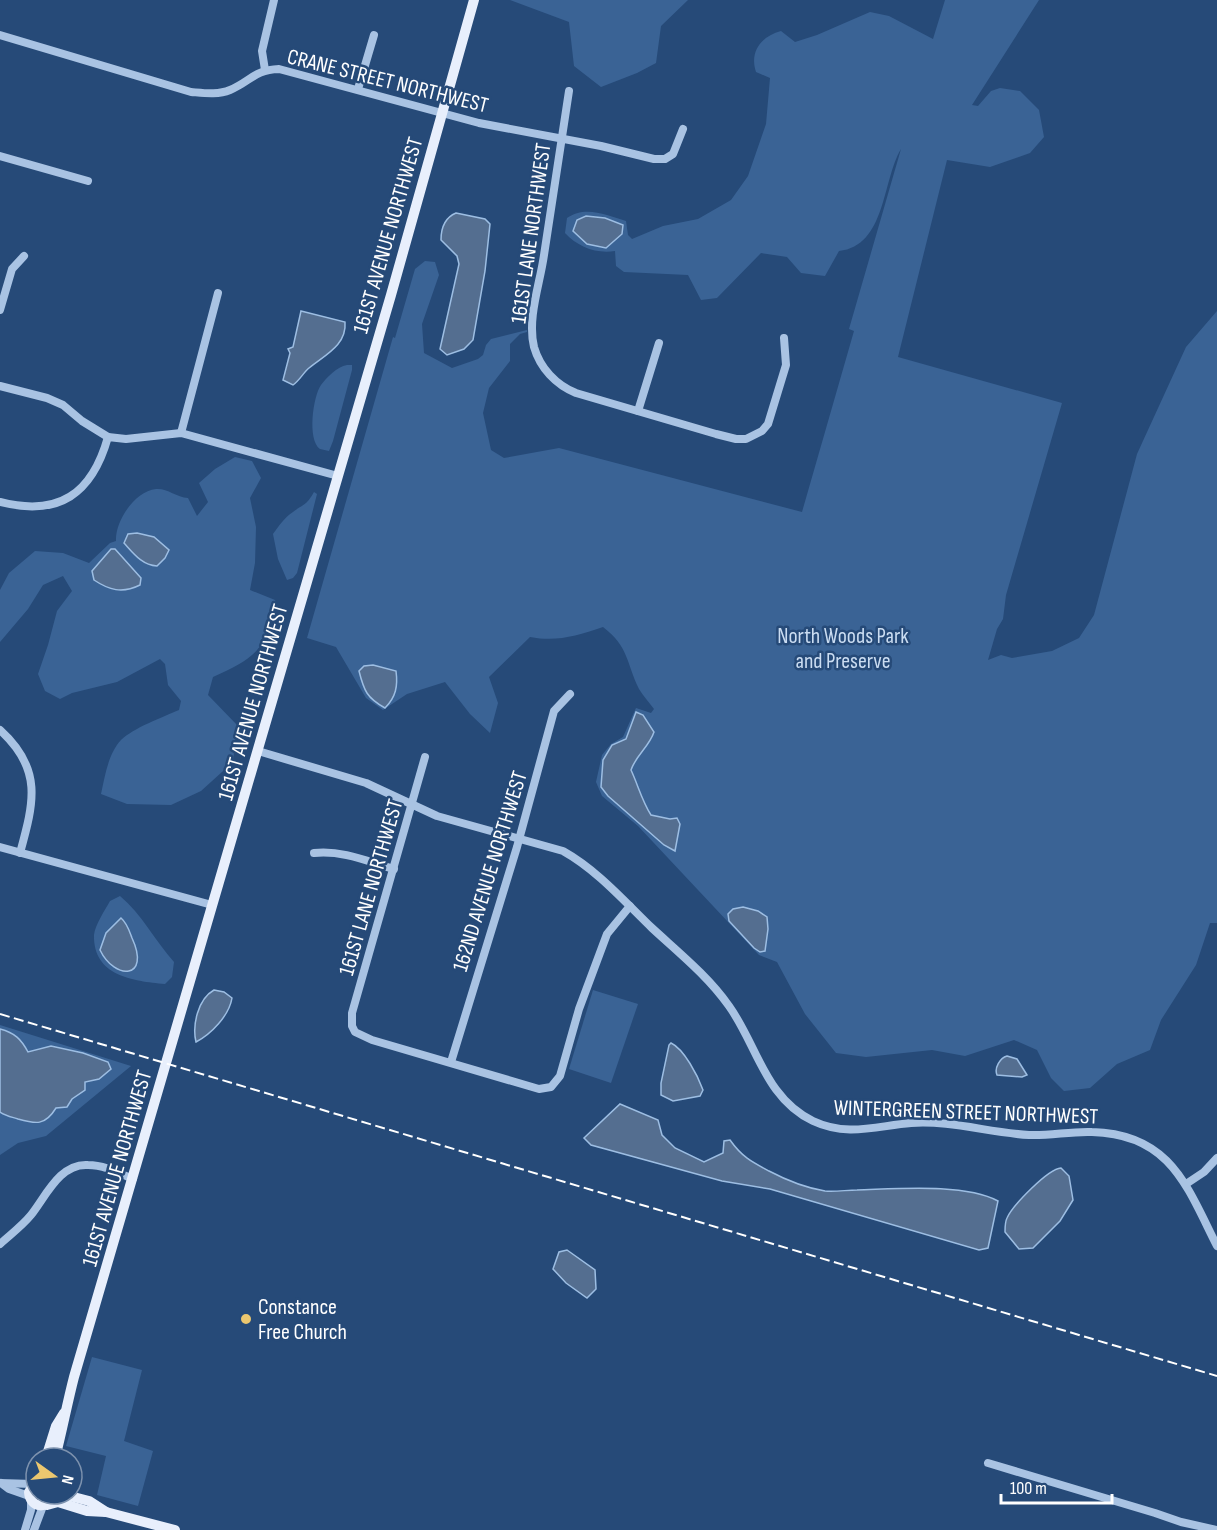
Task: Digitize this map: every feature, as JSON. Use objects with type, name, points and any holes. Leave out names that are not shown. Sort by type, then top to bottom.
[{"type":"main road","name":"161ST AVENUE NORTHWEST","points":[[50,1446],[56,1426],[64,1413],[133,1179],[474,0]]},
{"type":"main road","name":"161ST AVENUE NORTHWEST","points":[[58,1446],[64,1426],[64,1413]]},
{"type":"main road","points":[[84,1500],[106,1512]]},
{"type":"main road","points":[[71,1506],[87,1511],[106,1512],[175,1530]]},
{"type":"street","points":[[265,70],[262,51],[274,0]]},
{"type":"street","name":"CRANE STREET NORTHWEST","points":[[0,35],[191,92],[214,94],[230,90],[265,70],[279,69],[511,130],[601,146],[654,159],[662,160],[669,157],[677,148],[683,129]]},
{"type":"street","points":[[358,89],[374,35]]},
{"type":"street","name":"161ST LANE NORTHWEST","points":[[569,91],[533,318],[534,345],[538,358],[547,373],[576,393],[736,439],[746,439],[754,436],[768,424],[786,366],[784,338]]},
{"type":"street","points":[[0,156],[88,181]]},
{"type":"street","points":[[0,310],[12,269],[24,256]]},
{"type":"street","points":[[181,433],[218,293]]},
{"type":"street","points":[[638,411],[659,344]]},
{"type":"street","points":[[0,386],[47,398],[63,405],[82,422],[108,437],[126,440],[181,433],[338,476]]},
{"type":"street","points":[[0,502],[32,508],[46,507],[62,501],[80,490],[90,479],[104,453],[108,437]]},
{"type":"street","name":"162ND AVENUE NORTHWEST","points":[[451,1062],[520,838],[554,711],[570,694]]},
{"type":"street","points":[[0,730],[12,740],[24,757],[30,777],[33,799],[20,853]]},
{"type":"street","name":"WINTERGREEN STREET NORTHWEST","points":[[258,751],[366,783],[436,816],[520,838],[572,856],[599,877],[706,978],[729,1006],[776,1091],[792,1108],[813,1121],[836,1128],[861,1130],[912,1123],[1030,1135],[1083,1132],[1109,1133],[1130,1138],[1154,1150],[1170,1163],[1186,1184],[1217,1246]]},
{"type":"street","name":"161ST LANE NORTHWEST","points":[[425,757],[352,1013],[352,1026],[355,1032],[372,1040],[451,1062]]},
{"type":"street","points":[[0,848],[212,904]]},
{"type":"street","points":[[314,853],[343,853],[394,869]]},
{"type":"street","points":[[451,1062],[539,1089],[551,1087],[560,1076],[579,1009],[606,934],[630,906]]},
{"type":"street","points":[[1186,1184],[1200,1175],[1217,1158]]},
{"type":"street","points":[[0,1244],[22,1225],[52,1185],[69,1169],[78,1165],[102,1167],[133,1179]]},
{"type":"street","points":[[988,1463],[1180,1526],[1217,1530]]},
{"type":"street","points":[[0,1483],[24,1483]]},
{"type":"street","points":[[0,1483],[24,1496]]},
{"type":"street","points":[[25,1530],[31,1506]]},
{"type":"street","points":[[34,1530],[45,1506]]},
{"type":"green space","points":[[510,0],[688,0],[661,26],[656,63],[601,87],[574,66],[569,22]]},
{"type":"green space","name":"North Woods Park and Preserve","points":[[945,0],[1039,0],[972,105],[978,106],[991,91],[1000,88],[1020,91],[1039,110],[1044,137],[1030,153],[990,167],[947,160],[898,357],[1062,403],[1006,595],[1003,619],[997,629],[988,660],[1001,655],[1012,658],[1052,651],[1079,638],[1094,615],[1137,454],[1186,347],[1217,311],[1217,923],[1210,923],[1196,965],[1161,1020],[1150,1050],[1117,1064],[1090,1088],[1064,1091],[1051,1078],[1037,1050],[1014,1040],[965,1056],[932,1050],[866,1057],[836,1053],[805,1014],[777,962],[759,955],[638,826],[602,796],[596,782],[602,755],[611,744],[623,737],[636,708],[651,713],[654,709],[639,689],[618,641],[603,627],[566,637],[549,639],[530,637],[489,677],[498,703],[490,733],[470,714],[445,682],[407,694],[383,710],[366,698],[336,647],[307,638],[393,337],[395,338],[415,269],[425,261],[435,262],[439,275],[422,324],[424,353],[452,368],[478,359],[483,355],[491,339],[527,330],[510,344],[510,361],[489,388],[483,413],[491,450],[504,458],[559,448],[802,512],[854,331],[849,329],[901,149],[874,225],[866,237],[854,246],[839,251],[825,276],[801,273],[787,257],[761,253],[717,298],[701,300],[688,275],[624,272],[616,266],[615,251],[594,250],[570,238],[565,233],[567,218],[581,212],[596,212],[611,216],[626,221],[628,235],[632,239],[663,226],[698,219],[731,200],[748,176],[766,124],[770,78],[756,72],[754,64],[756,51],[763,41],[781,31],[795,42],[870,12],[889,16],[933,39]]},
{"type":"green space","points":[[347,365],[352,365],[352,370],[333,441],[329,451],[320,449],[316,444],[312,428],[318,391],[332,373]]},
{"type":"green space","points":[[235,457],[252,461],[261,478],[250,498],[256,527],[255,563],[250,590],[275,600],[276,613],[268,634],[257,650],[243,662],[213,677],[208,695],[237,725],[233,762],[201,791],[171,805],[127,804],[101,794],[110,758],[126,736],[140,727],[179,710],[181,701],[168,685],[165,664],[160,659],[117,682],[72,693],[60,699],[45,691],[38,674],[57,611],[72,591],[63,576],[43,585],[28,609],[0,642],[0,590],[9,573],[35,551],[63,553],[89,563],[110,543],[116,541],[119,525],[128,508],[148,491],[160,489],[188,498],[197,516],[208,502],[199,483],[215,469]]},
{"type":"green space","points":[[314,492],[317,494],[297,573],[293,578],[287,580],[278,559],[273,534],[287,517],[307,502]]},
{"type":"green space","points":[[120,896],[135,911],[174,962],[172,977],[165,984],[140,981],[117,974],[100,960],[95,949],[95,931],[110,901]]},
{"type":"green space","points":[[593,990],[638,1004],[611,1083],[569,1069]]},
{"type":"green space","points":[[0,1025],[131,1066],[46,1136],[18,1143],[0,1155]]},
{"type":"green space","points":[[92,1357],[142,1370],[124,1441],[153,1451],[138,1506],[97,1495],[106,1456],[84,1450],[84,1446],[66,1446]]},
{"type":"shaded area","points":[[456,213],[485,219],[490,224],[485,271],[473,340],[464,349],[447,355],[440,349],[459,264],[457,256],[441,240],[441,236],[446,221]]},
{"type":"shaded area","points":[[586,216],[605,218],[623,225],[622,234],[606,248],[587,244],[573,231],[577,220]]},
{"type":"shaded area","points":[[301,311],[345,322],[345,330],[334,349],[309,368],[293,385],[283,380],[290,353],[288,349],[293,347]]},
{"type":"shaded area","points":[[137,533],[154,537],[169,550],[157,566],[143,561],[124,543],[128,534]]},
{"type":"shaded area","points":[[111,549],[115,549],[141,578],[140,585],[116,590],[94,580],[92,571]]},
{"type":"shaded area","points":[[373,665],[396,671],[395,691],[392,700],[385,708],[370,697],[359,671],[364,666]]},
{"type":"shaded area","points":[[636,712],[643,715],[654,732],[631,770],[651,815],[677,818],[680,824],[675,851],[664,845],[608,796],[601,787],[603,760],[612,745],[626,739]]},
{"type":"shaded area","points":[[743,907],[758,911],[767,917],[765,951],[760,952],[754,948],[729,921],[728,914],[733,909]]},
{"type":"shaded area","points":[[121,918],[128,927],[137,952],[137,962],[129,971],[122,971],[114,967],[100,950],[106,933]]},
{"type":"shaded area","points":[[214,990],[224,992],[232,998],[230,1005],[218,1024],[196,1042],[195,1028],[200,1006],[208,994]]},
{"type":"shaded area","points":[[0,1029],[17,1037],[28,1052],[51,1046],[83,1053],[108,1062],[111,1069],[99,1079],[85,1082],[85,1090],[72,1099],[67,1107],[56,1108],[44,1121],[30,1122],[7,1115],[0,1112]]},
{"type":"shaded area","points":[[671,1043],[686,1057],[694,1071],[703,1090],[700,1096],[673,1101],[661,1095],[661,1083]]},
{"type":"shaded area","points":[[1007,1056],[1017,1059],[1027,1075],[1022,1077],[997,1075],[998,1064]]},
{"type":"shaded area","points":[[620,1104],[658,1120],[662,1135],[675,1148],[704,1162],[723,1153],[724,1141],[730,1140],[743,1155],[757,1165],[818,1190],[929,1188],[984,1195],[998,1201],[988,1248],[979,1250],[770,1189],[722,1181],[591,1145],[584,1138]]},
{"type":"shaded area","points":[[1061,1168],[1069,1176],[1073,1200],[1060,1221],[1033,1248],[1019,1249],[1005,1232],[1007,1218],[1031,1188],[1048,1174]]},
{"type":"shaded area","points":[[567,1250],[595,1270],[596,1289],[587,1298],[566,1283],[553,1269],[559,1252]]},
{"type":"railway","points":[[0,1014],[1217,1376]]},
{"type":"place","name":"Constance Free Church","points":[[246,1319]]}]
